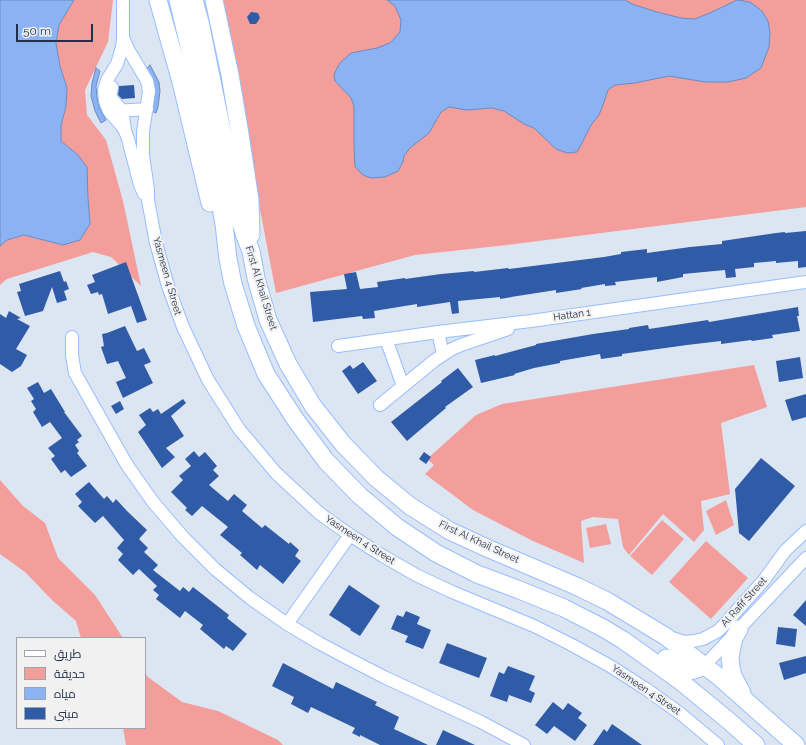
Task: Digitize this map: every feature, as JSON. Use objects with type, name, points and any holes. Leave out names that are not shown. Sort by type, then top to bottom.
[{"type":"main road","points":[[158,0],[181,82],[215,227],[228,259]]},
{"type":"main road","points":[[178,0],[197,80],[223,219],[233,284],[246,326],[266,374],[295,419],[326,461],[360,496],[397,527],[436,553],[477,574],[564,608],[603,628],[654,661],[684,684],[756,745]]},
{"type":"main road","name":"First Al Khail Street","points":[[194,0],[200,22],[240,220],[251,251],[256,278],[268,320],[288,364],[313,406],[343,444],[376,478],[410,506],[450,531],[607,601],[665,636],[705,665],[796,745]]},
{"type":"main road","points":[[214,0],[230,75],[250,200],[251,251]]},
{"type":"main road","points":[[739,629],[734,638],[732,647],[730,657],[731,667],[733,676],[747,702]]},
{"type":"main road","points":[[623,640],[645,643],[682,669],[688,671],[705,665]]},
{"type":"street","points":[[123,0],[122,38],[110,97],[122,110],[125,131],[140,185],[148,200]]},
{"type":"street","points":[[122,38],[147,80],[149,91],[142,143],[148,200]]},
{"type":"street","points":[[117,64],[107,80],[104,90],[105,101],[109,111],[125,131]]},
{"type":"street","points":[[109,111],[147,109]]},
{"type":"street","name":"Yasmeen 4 Street","points":[[148,200],[156,243],[168,286],[183,327],[208,380],[239,429],[276,474],[319,513],[383,556],[416,575],[450,591],[534,626],[610,666],[681,714],[718,745]]},
{"type":"street","name":"Hattan 1","points":[[338,346],[531,321],[806,282]]},
{"type":"street","points":[[380,405],[443,354],[461,345],[531,321]]},
{"type":"street","points":[[438,332],[443,354]]},
{"type":"street","points":[[72,338],[72,355],[75,373],[127,465],[153,502],[183,537],[215,569],[250,598],[287,624],[351,660],[481,722],[524,745]]},
{"type":"street","points":[[386,339],[404,386]]},
{"type":"street","name":"Al Rafif Street","points":[[665,636],[684,642],[703,639],[718,631],[764,580],[785,551],[806,531]]},
{"type":"street","points":[[287,624],[350,535]]},
{"type":"street","name":"Al Rafif Street","points":[[705,665],[806,558]]},
{"type":"green space","points":[[74,0],[113,0],[108,42],[85,90],[87,115],[106,140],[123,201],[141,286],[111,257],[93,252],[7,279],[0,285],[0,246],[7,240],[24,235],[63,245],[90,224],[88,198],[77,154],[61,141],[61,126],[66,106],[67,88],[60,66],[56,43],[59,25]]},
{"type":"green space","points":[[220,0],[806,0],[806,207],[507,245],[415,255],[276,293]]},
{"type":"green space","points":[[754,365],[767,407],[721,423],[730,494],[701,501],[704,530],[694,542],[663,514],[629,555],[623,547],[618,519],[593,517],[581,521],[584,563],[533,541],[473,510],[425,474],[434,465],[427,459],[476,415],[502,404]]},
{"type":"green space","points":[[0,480],[23,506],[45,523],[58,558],[95,595],[122,637],[81,637],[76,621],[52,600],[25,572],[0,554]]},
{"type":"green space","points":[[726,500],[734,525],[716,535],[706,511]]},
{"type":"green space","points":[[662,520],[684,539],[652,575],[630,556]]},
{"type":"green space","points":[[606,524],[611,544],[590,548],[586,528]]},
{"type":"green space","points":[[706,541],[748,578],[711,619],[669,582]]},
{"type":"green space","points":[[146,674],[182,702],[218,711],[278,740],[283,745],[126,745],[123,729],[146,729]]},
{"type":"water","points":[[0,0],[74,0],[59,25],[56,43],[60,66],[67,88],[66,106],[61,126],[61,141],[77,154],[87,167],[90,224],[80,240],[63,245],[24,235],[7,240],[0,246]]},
{"type":"water","points":[[387,0],[625,0],[632,4],[657,12],[681,18],[695,19],[737,0],[750,2],[762,11],[768,21],[770,33],[769,47],[761,68],[746,78],[728,82],[705,82],[669,76],[635,83],[615,85],[608,90],[599,115],[591,125],[577,152],[567,153],[556,149],[534,128],[524,124],[504,111],[492,108],[466,110],[449,107],[441,112],[429,133],[410,148],[404,156],[403,162],[398,171],[385,177],[371,178],[363,175],[355,167],[354,106],[351,98],[335,81],[334,74],[340,63],[351,53],[377,48],[390,43],[400,32],[401,20],[395,6]]},
{"type":"water","points":[[150,65],[159,82],[160,91],[156,113],[152,111],[155,96],[154,84],[146,69]]},
{"type":"water","points":[[96,68],[100,71],[96,86],[97,97],[99,107],[106,120],[101,123],[95,111],[91,96],[92,83]]},
{"type":"building","points":[[251,12],[258,13],[260,18],[256,24],[250,24],[247,17]]},
{"type":"building","points":[[134,85],[135,98],[122,99],[118,95],[119,86]]},
{"type":"building","points":[[806,231],[806,267],[798,268],[798,261],[754,263],[754,267],[735,269],[736,277],[726,278],[725,270],[683,274],[683,277],[657,282],[657,277],[615,282],[616,285],[605,286],[605,284],[556,293],[556,290],[500,299],[500,297],[458,301],[459,313],[452,314],[450,302],[417,307],[417,304],[374,311],[375,318],[363,319],[362,316],[313,322],[310,292],[347,289],[344,274],[356,272],[360,289],[378,287],[377,282],[405,278],[509,269],[604,257],[621,254],[621,252],[647,249],[647,253],[722,244],[722,241],[776,233]]},
{"type":"building","points":[[126,262],[147,320],[137,323],[131,306],[108,314],[102,294],[99,295],[98,292],[91,294],[87,285],[95,282],[92,275]]},
{"type":"building","points":[[60,271],[64,282],[66,281],[69,289],[64,291],[67,300],[57,303],[52,287],[43,311],[25,316],[17,292],[21,291],[19,284]]},
{"type":"building","points":[[798,307],[799,316],[797,316],[800,331],[772,335],[773,338],[721,344],[721,341],[687,345],[622,354],[622,356],[601,359],[600,354],[560,361],[560,363],[534,368],[514,374],[515,375],[481,383],[475,360],[495,356],[536,344],[629,328],[648,325],[649,329],[708,320],[709,322]]},
{"type":"building","points":[[9,311],[21,318],[17,319],[30,326],[16,349],[27,355],[21,366],[12,372],[0,364],[0,314],[6,318]]},
{"type":"building","points":[[125,326],[137,351],[144,348],[151,362],[144,365],[153,383],[123,398],[116,382],[126,378],[118,361],[107,364],[101,347],[104,346],[102,334]]},
{"type":"building","points":[[800,357],[803,378],[779,382],[776,361]]},
{"type":"building","points":[[363,362],[377,381],[358,394],[342,371],[350,365],[353,369]]},
{"type":"building","points":[[458,368],[473,387],[445,407],[446,408],[407,441],[391,422]]},
{"type":"building","points":[[38,382],[44,393],[51,389],[64,412],[82,436],[77,440],[79,442],[75,445],[79,451],[77,453],[87,466],[71,477],[65,470],[61,473],[51,459],[55,456],[48,448],[62,438],[50,422],[42,427],[33,412],[36,409],[31,401],[34,399],[27,388]]},
{"type":"building","points":[[806,394],[806,417],[792,421],[785,400]]},
{"type":"building","points":[[183,399],[186,403],[171,416],[184,436],[166,448],[175,457],[162,468],[138,432],[146,425],[139,415],[150,408],[153,412],[158,409],[161,414]]},
{"type":"building","points":[[120,401],[124,409],[116,414],[111,406]]},
{"type":"building","points":[[194,451],[199,457],[205,452],[217,466],[213,470],[219,476],[209,485],[228,501],[234,494],[247,505],[242,511],[262,528],[265,525],[299,550],[295,556],[301,561],[283,584],[260,565],[257,570],[240,555],[242,553],[220,535],[228,527],[202,506],[192,516],[185,510],[187,508],[171,492],[183,480],[179,476],[191,466],[185,459]]},
{"type":"building","points":[[424,452],[431,457],[426,464],[419,459]]},
{"type":"building","points":[[761,458],[795,486],[749,541],[739,533],[735,489]]},
{"type":"building","points":[[89,482],[104,499],[107,496],[113,503],[116,499],[147,530],[139,539],[148,548],[144,552],[158,565],[153,570],[180,591],[183,587],[189,592],[193,587],[229,615],[227,618],[247,634],[233,651],[226,646],[224,649],[200,629],[203,625],[185,611],[180,618],[156,599],[159,595],[153,590],[157,586],[139,569],[133,575],[118,560],[123,554],[117,548],[124,540],[103,516],[95,523],[78,506],[82,502],[75,494]]},
{"type":"building","points":[[349,585],[380,606],[360,636],[329,615]]},
{"type":"building","points":[[806,600],[806,626],[793,615]]},
{"type":"building","points":[[406,611],[420,617],[417,624],[431,630],[423,649],[405,642],[408,636],[391,629],[397,615],[403,617]]},
{"type":"building","points":[[778,627],[797,629],[795,647],[776,644]]},
{"type":"building","points":[[447,643],[487,658],[479,678],[439,663]]},
{"type":"building","points":[[806,656],[806,673],[784,680],[779,663]]},
{"type":"building","points":[[283,663],[333,689],[336,682],[377,702],[375,705],[399,717],[394,729],[428,745],[380,745],[360,735],[360,737],[352,733],[355,728],[311,707],[308,713],[291,704],[294,697],[272,686]]},
{"type":"building","points":[[508,666],[535,676],[529,690],[535,693],[531,703],[509,695],[507,702],[490,696],[499,672],[504,674]]},
{"type":"building","points":[[553,702],[563,710],[568,703],[582,713],[578,718],[587,725],[575,741],[554,726],[547,734],[535,725]]},
{"type":"building","points":[[612,724],[642,745],[593,745],[604,729],[607,732]]},
{"type":"building","points":[[443,730],[475,745],[436,745]]}]
